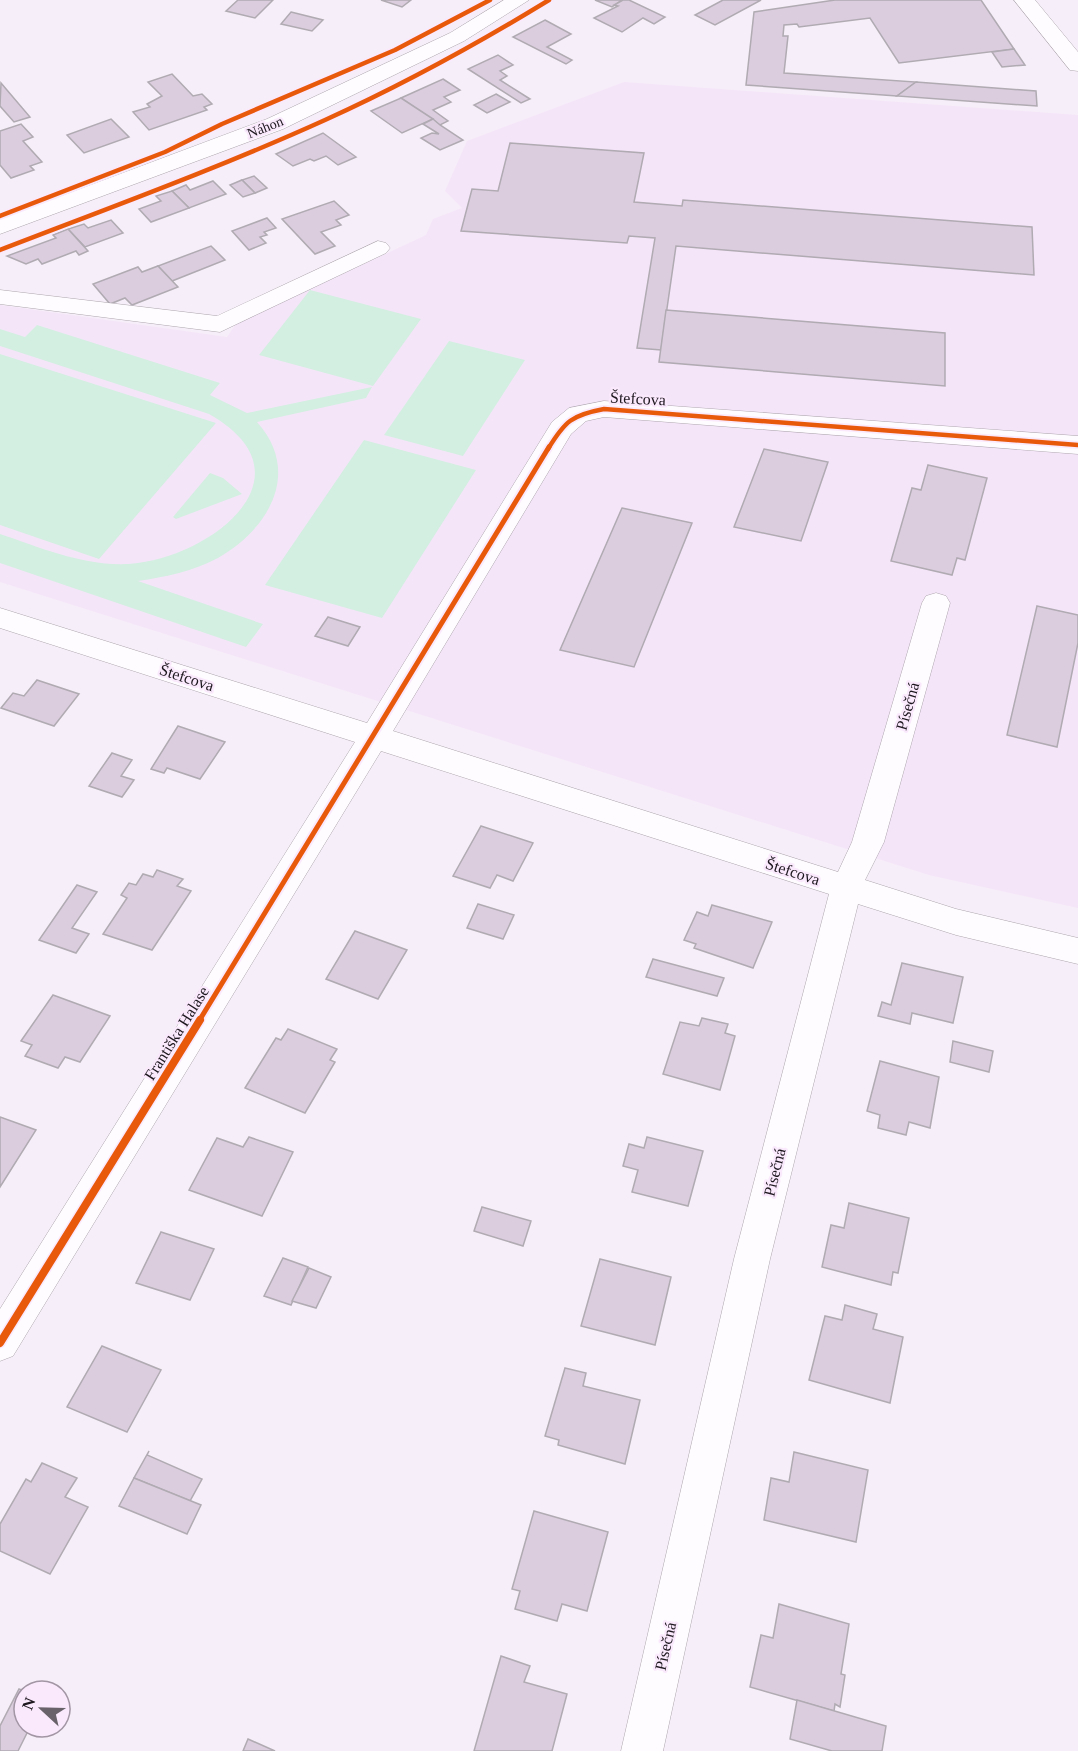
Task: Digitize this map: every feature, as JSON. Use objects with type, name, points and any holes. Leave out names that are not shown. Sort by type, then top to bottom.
[{"type":"street","name":"Náhon","points":[[0,227],[275,124],[457,37],[519,0]]},
{"type":"street","points":[[1024,0],[1078,65]]},
{"type":"street","points":[[0,297],[220,324],[378,248]]},
{"type":"street","name":"Štefcova","points":[[375,736],[561,428],[578,414],[604,410],[640,411],[1078,446]]},
{"type":"street","name":"Písečná","points":[[642,1751],[752,1259],[846,888],[868,842],[936,603]]},
{"type":"street","name":"Štefcova","points":[[0,618],[956,922],[1078,951]]},
{"type":"street","name":"Františka Halase","points":[[0,1343],[375,736]]},
{"type":"shaded area","points":[[624,82],[1078,115],[1078,908],[929,875],[0,582],[0,305],[227,337],[236,324],[426,235],[433,219],[462,208],[445,191],[467,141]]},
{"type":"green space","points":[[310,290],[421,319],[373,386],[259,355]]},
{"type":"green space","points":[[37,325],[220,383],[210,395],[247,413],[372,387],[366,398],[257,422],[270,441],[277,460],[278,479],[274,498],[265,515],[252,532],[218,558],[179,573],[138,581],[263,624],[246,647],[0,563],[0,534],[63,555],[95,562],[128,564],[159,559],[190,547],[218,531],[240,510],[253,487],[254,463],[240,438],[209,414],[0,346],[0,329],[25,337]]},
{"type":"green space","points":[[449,341],[525,360],[463,456],[384,435]]},
{"type":"green space","points":[[0,354],[216,423],[99,559],[0,525]]},
{"type":"green space","points":[[364,440],[476,470],[382,618],[265,585]]},
{"type":"green space","points":[[210,473],[223,478],[242,494],[176,519],[173,517]]},
{"type":"building","points":[[238,0],[273,0],[255,18],[226,11]]},
{"type":"building","points":[[381,0],[411,0],[402,7]]},
{"type":"building","points":[[595,0],[622,0],[612,7]]},
{"type":"building","points":[[623,0],[629,0],[665,17],[654,24],[643,18],[622,32],[594,18],[618,6],[614,5]]},
{"type":"building","points":[[723,0],[761,0],[715,25],[695,15]]},
{"type":"building","points":[[835,0],[981,0],[1014,49],[899,63],[870,18],[799,27],[797,24],[784,25],[783,36],[788,36],[784,73],[916,82],[897,96],[746,85],[754,12]]},
{"type":"building","points":[[291,12],[323,20],[312,31],[281,24]]},
{"type":"building","points":[[545,20],[571,34],[547,47],[572,60],[566,64],[513,37]]},
{"type":"building","points":[[1014,49],[1025,65],[1002,67],[992,52]]},
{"type":"building","points":[[498,55],[513,65],[500,71],[507,76],[500,80],[530,99],[521,103],[468,69]]},
{"type":"building","points":[[172,74],[193,96],[202,94],[212,104],[204,107],[207,110],[149,130],[133,112],[150,107],[147,104],[162,96],[148,82]]},
{"type":"building","points":[[443,79],[460,90],[444,97],[451,102],[433,110],[448,121],[440,125],[401,98]]},
{"type":"building","points":[[916,82],[1036,91],[1037,106],[897,96]]},
{"type":"building","points":[[1,83],[30,117],[14,122],[0,106]]},
{"type":"building","points":[[496,94],[510,102],[487,113],[474,105]]},
{"type":"building","points":[[401,98],[433,119],[402,133],[371,111]]},
{"type":"building","points":[[111,119],[129,137],[84,153],[67,135]]},
{"type":"building","points":[[433,119],[463,140],[440,150],[421,138],[432,133],[439,134],[423,124]]},
{"type":"building","points":[[21,124],[33,137],[23,141],[42,162],[30,166],[34,170],[11,178],[0,165],[0,131]]},
{"type":"building","points":[[323,133],[356,157],[338,165],[326,156],[293,166],[276,154]]},
{"type":"building","points":[[510,143],[644,153],[634,202],[682,206],[683,200],[1032,227],[1034,275],[676,246],[661,350],[637,348],[655,238],[629,236],[627,243],[461,231],[472,189],[498,191]]},
{"type":"building","points":[[254,176],[267,188],[255,193],[242,180]]},
{"type":"building","points":[[242,180],[255,193],[243,197],[230,185]]},
{"type":"building","points":[[213,181],[226,194],[189,208],[172,191],[186,185],[190,190]]},
{"type":"building","points":[[172,191],[189,208],[151,222],[139,209],[161,201],[156,196]]},
{"type":"building","points":[[334,201],[349,215],[336,220],[341,225],[321,232],[335,246],[315,254],[282,219]]},
{"type":"building","points":[[267,218],[276,228],[264,232],[267,235],[260,237],[266,243],[249,250],[232,231]]},
{"type":"building","points":[[111,220],[123,233],[85,247],[68,229],[84,224],[88,228]]},
{"type":"building","points":[[68,229],[88,251],[79,255],[76,251],[42,264],[38,259],[26,264],[7,256],[56,238],[53,235]]},
{"type":"building","points":[[211,246],[225,260],[172,281],[158,266]]},
{"type":"building","points":[[158,266],[178,287],[132,305],[125,298],[110,304],[93,284],[138,267],[142,272]]},
{"type":"building","points":[[666,310],[945,333],[945,386],[659,362]]},
{"type":"building","points":[[764,449],[828,462],[801,541],[734,527]]},
{"type":"building","points":[[928,465],[987,478],[965,560],[957,558],[952,575],[891,561],[912,488],[921,490]]},
{"type":"building","points":[[622,508],[692,523],[634,667],[560,650]]},
{"type":"building","points":[[1037,606],[1078,615],[1078,643],[1057,747],[1007,735]]},
{"type":"building","points":[[328,617],[360,627],[348,646],[315,636]]},
{"type":"building","points":[[37,680],[79,694],[54,726],[1,708],[13,693],[24,696]]},
{"type":"building","points":[[178,726],[225,742],[200,779],[167,768],[164,773],[151,769]]},
{"type":"building","points":[[112,753],[132,760],[121,776],[134,780],[122,797],[89,786]]},
{"type":"building","points":[[481,826],[533,843],[513,881],[497,875],[490,888],[453,876]]},
{"type":"building","points":[[157,870],[183,879],[177,886],[191,891],[152,950],[103,934],[127,898],[121,895],[129,883],[136,885],[143,874],[153,877]]},
{"type":"building","points":[[77,885],[97,892],[72,928],[89,934],[76,953],[39,940]]},
{"type":"building","points":[[478,904],[514,915],[503,939],[467,928]]},
{"type":"building","points":[[712,905],[772,922],[753,968],[694,948],[696,944],[684,940],[697,912],[708,916]]},
{"type":"building","points":[[355,931],[407,950],[378,999],[326,979]]},
{"type":"building","points":[[653,959],[724,978],[717,996],[646,977]]},
{"type":"building","points":[[902,963],[963,977],[953,1023],[912,1013],[910,1024],[878,1016],[882,1002],[891,1005]]},
{"type":"building","points":[[53,995],[110,1016],[80,1062],[65,1057],[58,1068],[25,1056],[32,1045],[21,1041]]},
{"type":"building","points":[[702,1018],[728,1024],[725,1033],[735,1036],[720,1090],[663,1074],[680,1022],[699,1026]]},
{"type":"building","points":[[288,1029],[337,1049],[330,1060],[335,1062],[305,1113],[245,1088],[276,1038],[281,1040]]},
{"type":"building","points":[[953,1041],[993,1051],[989,1072],[950,1062]]},
{"type":"building","points":[[880,1061],[939,1077],[930,1128],[909,1122],[906,1135],[878,1128],[880,1115],[867,1111]]},
{"type":"building","points":[[0,1117],[36,1130],[0,1187]]},
{"type":"building","points":[[249,1137],[293,1152],[262,1216],[189,1190],[217,1138],[243,1147]]},
{"type":"building","points":[[647,1137],[703,1151],[688,1206],[632,1192],[638,1170],[623,1166],[629,1144],[644,1148]]},
{"type":"building","points":[[849,1203],[909,1218],[898,1273],[893,1272],[891,1285],[822,1267],[831,1225],[844,1228]]},
{"type":"building","points":[[482,1207],[531,1221],[523,1246],[474,1231]]},
{"type":"building","points":[[161,1232],[214,1249],[190,1300],[136,1283]]},
{"type":"building","points":[[283,1258],[308,1267],[291,1305],[264,1296]]},
{"type":"building","points":[[600,1259],[671,1277],[655,1345],[581,1326]]},
{"type":"building","points":[[309,1268],[331,1277],[316,1308],[292,1301]]},
{"type":"building","points":[[845,1305],[877,1314],[873,1329],[903,1337],[890,1403],[809,1380],[825,1316],[842,1320]]},
{"type":"building","points":[[102,1346],[161,1370],[127,1432],[67,1407]]},
{"type":"building","points":[[565,1368],[586,1373],[583,1386],[640,1400],[625,1464],[558,1445],[559,1440],[545,1436]]},
{"type":"building","points":[[149,1451],[147,1455],[202,1479],[190,1501],[134,1478]]},
{"type":"building","points":[[794,1452],[868,1470],[856,1542],[764,1520],[771,1478],[789,1482]]},
{"type":"building","points":[[42,1463],[77,1478],[65,1497],[88,1507],[50,1574],[0,1551],[0,1524],[26,1479],[31,1482]]},
{"type":"building","points":[[134,1478],[201,1505],[187,1534],[119,1506]]},
{"type":"building","points":[[534,1511],[608,1532],[587,1611],[562,1604],[557,1621],[515,1609],[520,1591],[512,1589]]},
{"type":"building","points":[[779,1604],[849,1624],[841,1674],[845,1675],[840,1707],[835,1704],[834,1711],[750,1687],[761,1635],[773,1638]]},
{"type":"building","points":[[501,1656],[530,1666],[524,1682],[567,1694],[552,1751],[474,1751]]},
{"type":"building","points":[[797,1700],[886,1726],[882,1751],[832,1751],[790,1739]]},
{"type":"building","points":[[12,1703],[12,1739],[24,1739],[18,1751],[0,1751],[0,1726]]},
{"type":"building","points":[[248,1739],[275,1751],[243,1751]]},
{"type":"cycle path","points":[[0,216],[165,152],[222,124],[395,50],[490,0]]},
{"type":"cycle path","points":[[0,250],[233,159],[325,120],[439,64],[549,0]]},
{"type":"cycle path","points":[[0,1343],[359,762],[561,428],[578,414],[604,409],[1078,445]]}]
